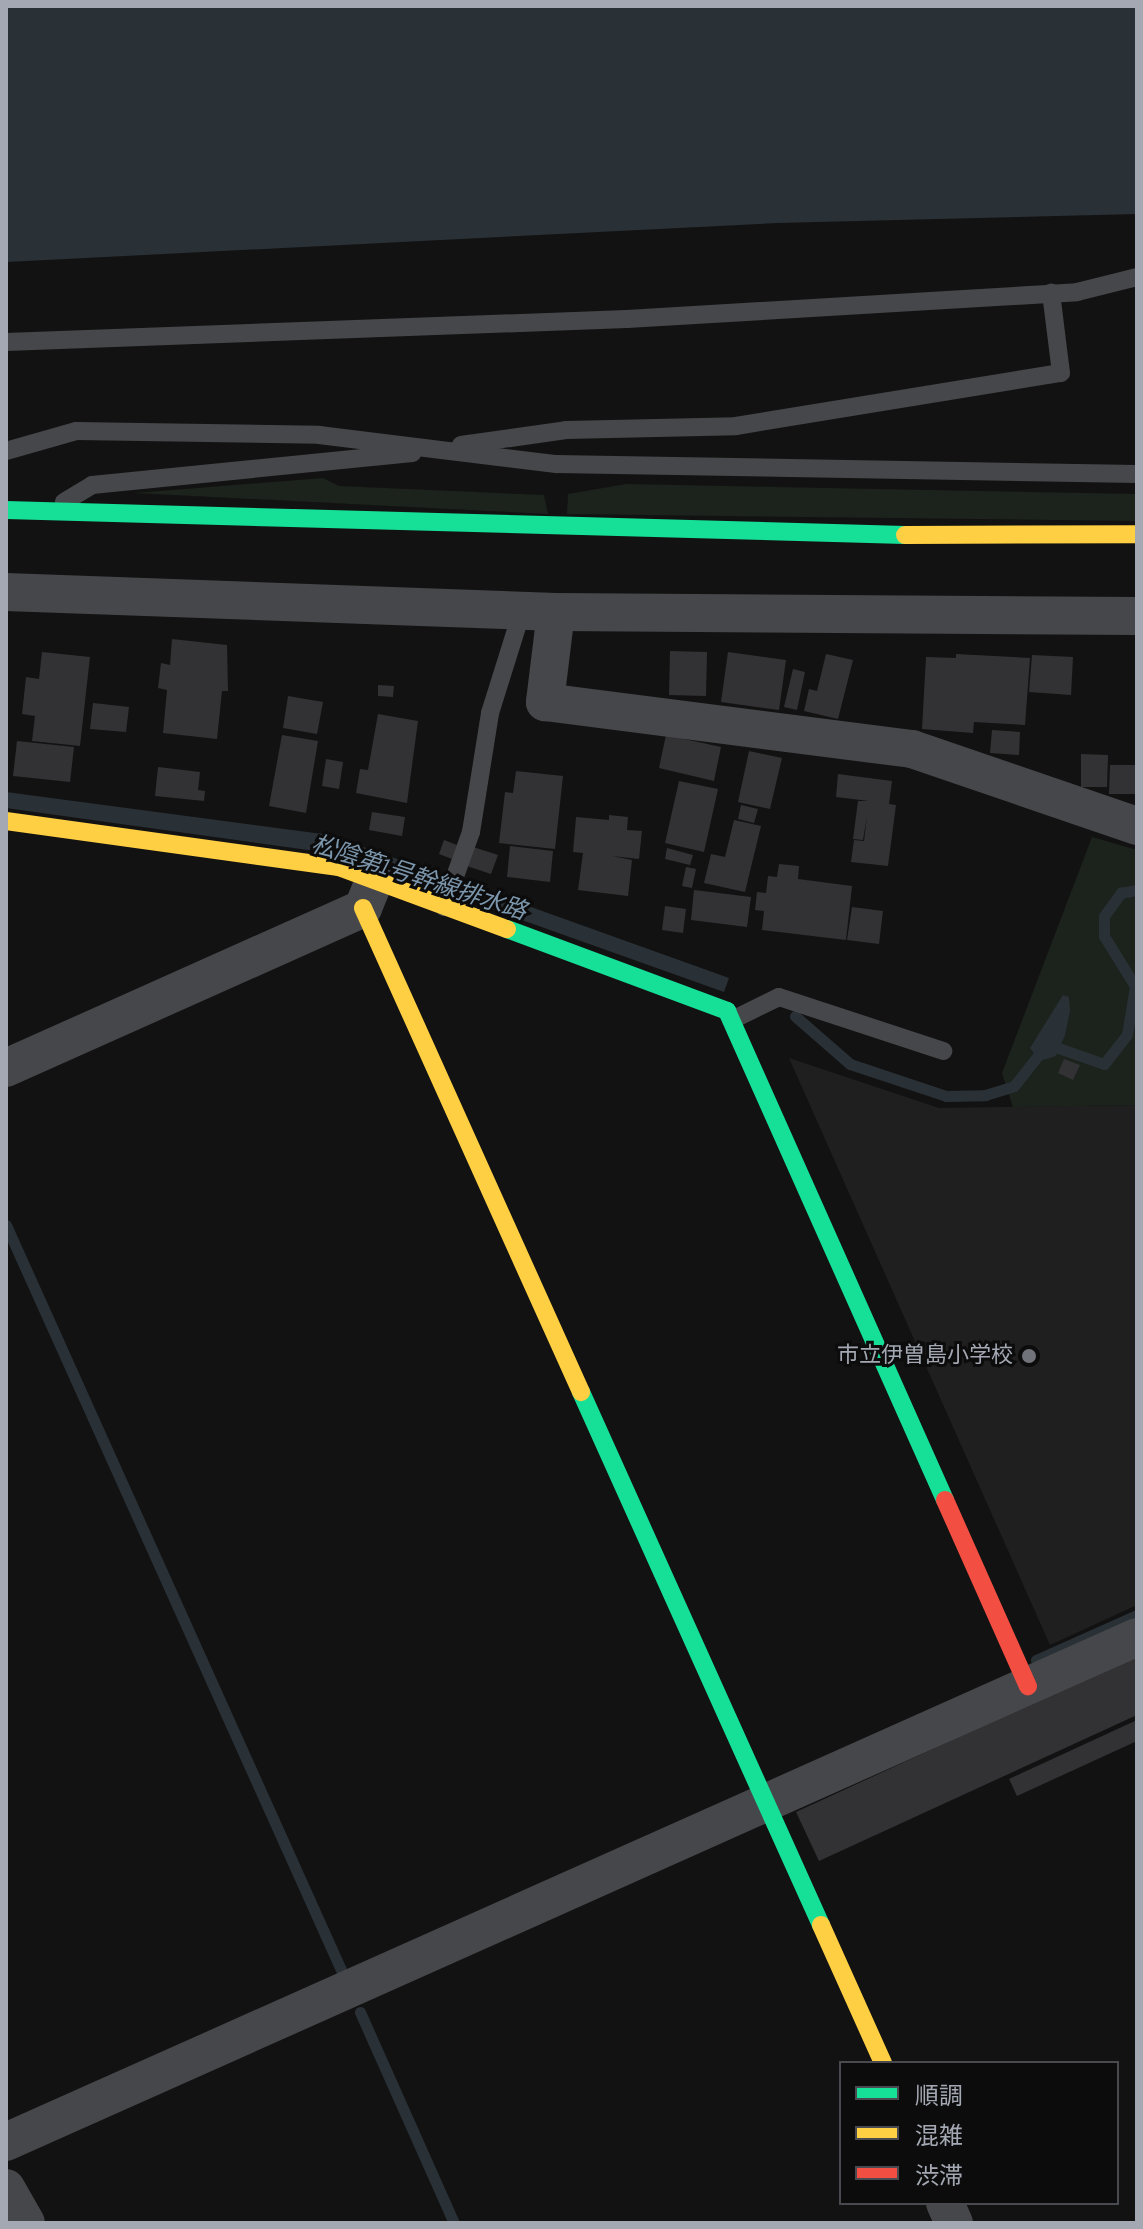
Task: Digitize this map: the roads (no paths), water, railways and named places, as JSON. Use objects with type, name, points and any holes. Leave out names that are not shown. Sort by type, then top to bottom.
[{"type":"street","points":[[6,510],[817,536],[1137,534]]},
{"type":"street","points":[[6,592],[539,612],[1137,616]]},
{"type":"street","points":[[539,612],[545,702],[912,749],[1137,826]]},
{"type":"street","points":[[6,821],[339,867],[368,894],[882,2061]]},
{"type":"street","points":[[6,1068],[368,894],[446,903],[727,1011],[1028,1686]]},
{"type":"street","points":[[6,2142],[1137,1637]]},
{"type":"street","points":[[6,2188],[26,2223]]},
{"type":"lane","points":[[6,342],[627,319],[1051,293],[1137,277]]},
{"type":"lane","points":[[48,511],[92,485],[337,464],[566,430],[736,426],[1061,373],[1051,293]]},
{"type":"lane","points":[[6,451],[76,431],[319,435],[556,464],[1137,474]]},
{"type":"lane","points":[[446,903],[471,832],[490,713],[539,612]]},
{"type":"lane","points":[[731,1020],[779,997],[943,1051]]},
{"type":"water","points":[[6,6],[1137,6],[1137,214],[777,223],[6,262]]},
{"type":"water","name":"松陰第1号幹線排水路","points":[[6,792],[330,835],[729,978],[724,992],[337,854],[6,808]]},
{"type":"water","points":[[1063,995],[1069,997],[1070,1011],[1065,1035],[1056,1056],[1040,1061],[1030,1048]]},
{"type":"waterway","points":[[795,1016],[850,1064],[946,1096],[985,1095],[1014,1086],[1047,1044],[1104,1064],[1127,1035],[1135,986],[1104,936],[1104,916],[1121,893],[1137,890]]},
{"type":"waterway","points":[[6,1225],[342,1972]]},
{"type":"waterway","points":[[1036,1660],[1137,1615]]},
{"type":"waterway","points":[[360,2012],[454,2223]]},
{"type":"place","name":"市立伊曽島小学校","points":[[1029,1356]]}]
